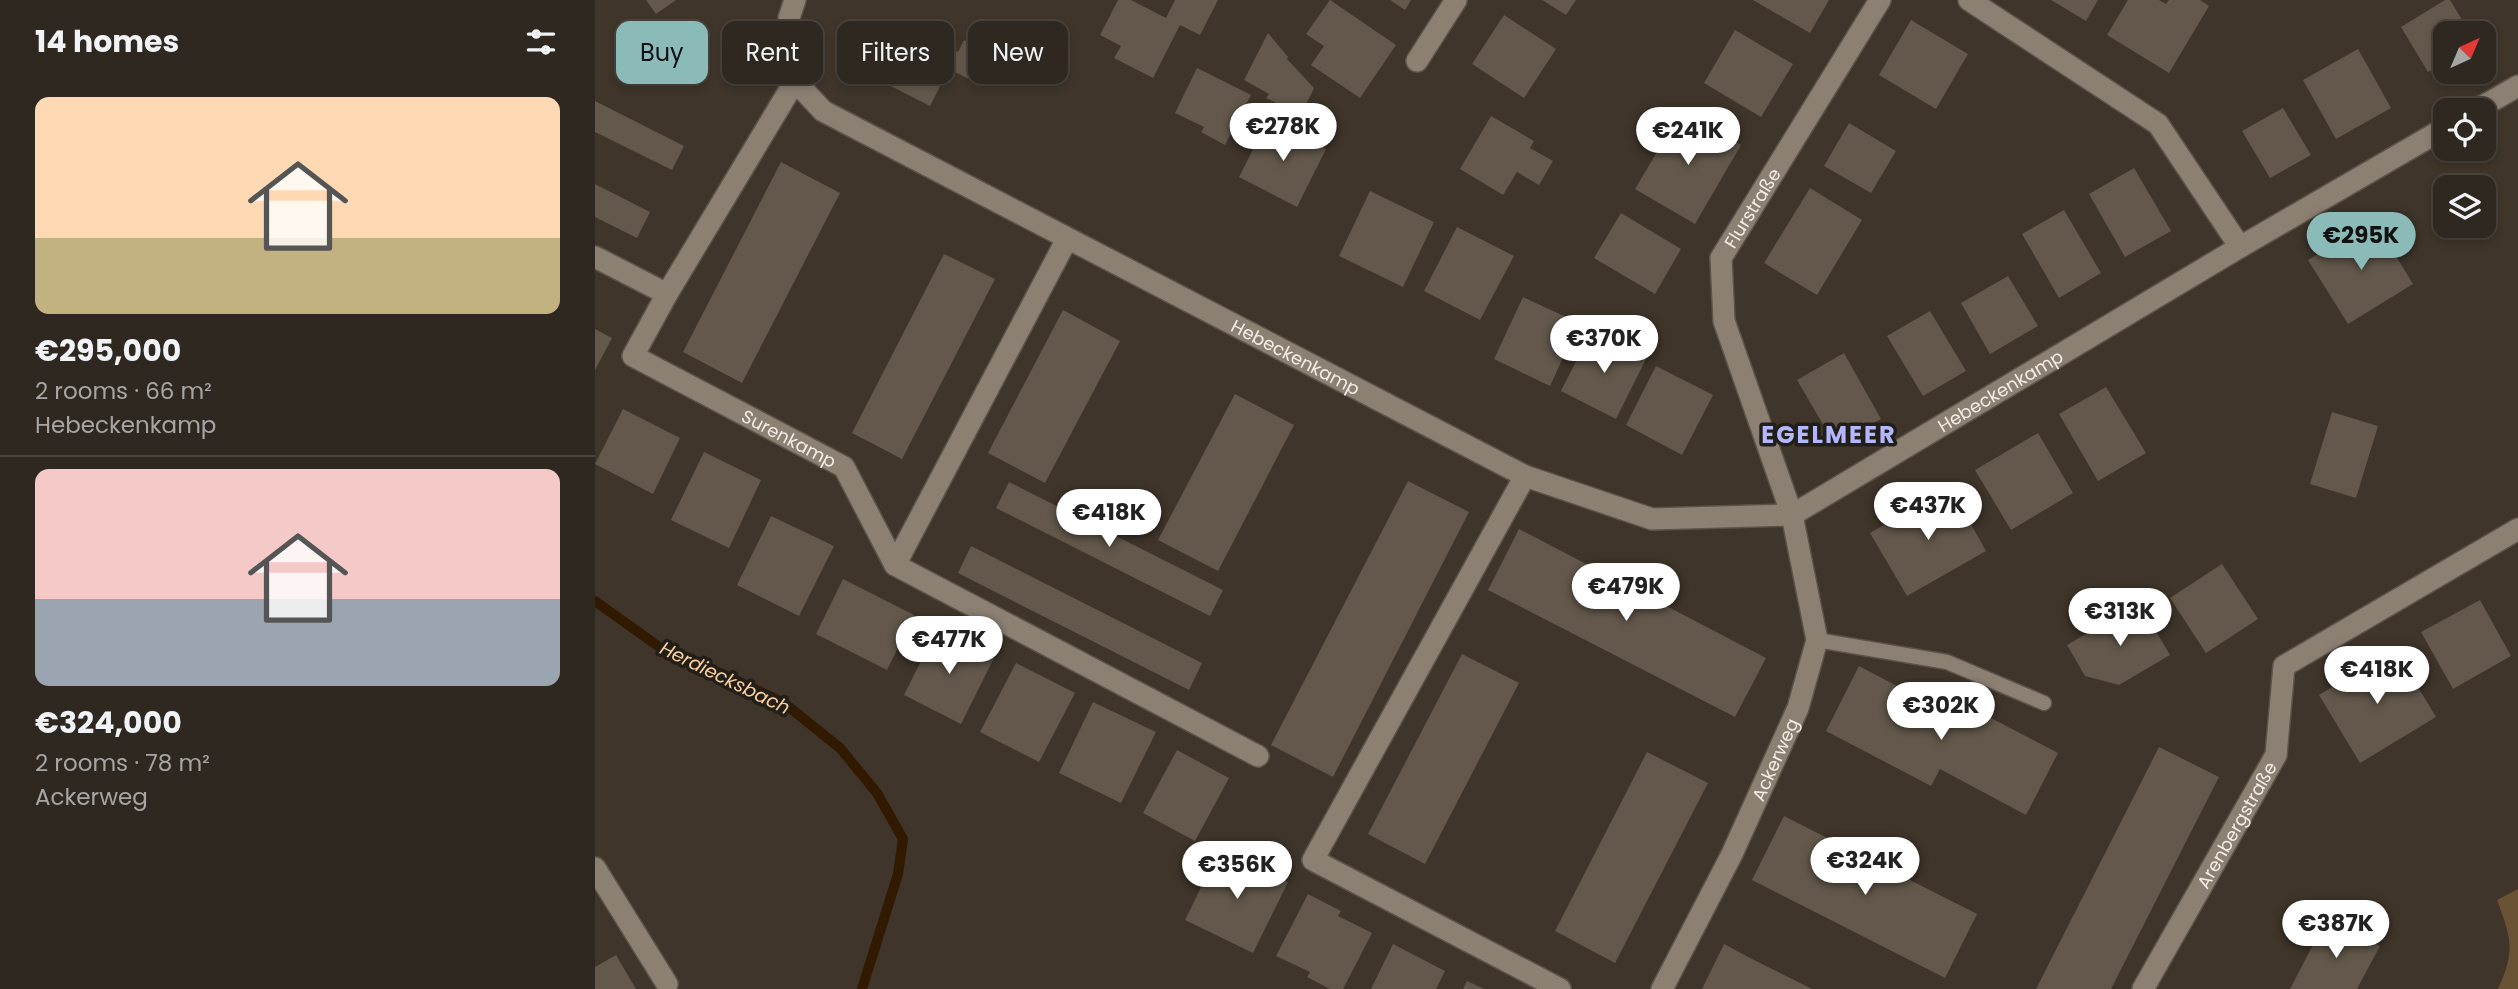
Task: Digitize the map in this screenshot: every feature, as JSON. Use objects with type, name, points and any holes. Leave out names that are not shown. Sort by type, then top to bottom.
[{"type":"street","points":[[789,21],[795,0]]},
{"type":"street","points":[[1417,61],[1456,0]]},
{"type":"street","name":"Flurstraße","points":[[1792,515],[1724,321],[1721,258],[1880,0]]},
{"type":"street","points":[[1969,0],[2158,124],[2240,247]]},
{"type":"street","name":"Surenkamp","points":[[793,84],[667,294],[633,356],[843,467],[895,565]]},
{"type":"street","name":"Hebeckenkamp","points":[[798,84],[823,111],[1525,475],[1652,519],[1792,515],[2433,135]]},
{"type":"street","points":[[2496,99],[2518,86]]},
{"type":"street","points":[[1067,239],[895,565],[1258,756]]},
{"type":"street","points":[[595,257],[667,294]]},
{"type":"street","points":[[1525,475],[1313,860],[1560,989]]},
{"type":"street","name":"Ackerweg","points":[[1662,989],[1732,854],[1798,708],[1817,639],[1792,515]]},
{"type":"street","name":"Arenbergstraße","points":[[2143,989],[2276,755],[2284,666],[2518,529]]},
{"type":"street","points":[[595,868],[667,984]]},
{"type":"lane","points":[[1817,639],[1947,662],[2044,703]]},
{"type":"shaded area","points":[[2518,889],[2518,989],[2498,989],[2507,964],[2509,944],[2506,924],[2497,900]]},
{"type":"building","points":[[646,0],[676,0],[656,14]]},
{"type":"building","points":[[1118,0],[1131,0],[1166,18],[1175,0],[1218,0],[1200,35],[1180,25],[1153,78],[1114,58],[1121,46],[1100,35]]},
{"type":"building","points":[[1330,0],[1396,45],[1360,98],[1311,65],[1324,46],[1306,34]]},
{"type":"building","points":[[1390,0],[1411,0],[1405,10]]},
{"type":"building","points":[[1542,0],[1576,0],[1566,15]]},
{"type":"building","points":[[1753,0],[1829,0],[1810,33]]},
{"type":"building","points":[[2051,0],[2098,0],[2086,21]]},
{"type":"building","points":[[2128,0],[2159,0],[2166,4],[2169,0],[2200,0],[2209,6],[2169,73],[2107,35]]},
{"type":"building","points":[[2445,0],[2450,0],[2463,21],[2433,21],[2433,69],[2428,72],[2401,27]]},
{"type":"building","points":[[1504,15],[1556,49],[1524,98],[1472,64]]},
{"type":"building","points":[[1911,20],[1968,54],[1936,109],[1879,75]]},
{"type":"building","points":[[1735,30],[1793,64],[1761,117],[1704,83]]},
{"type":"building","points":[[1268,33],[1287,59],[1314,88],[1301,115],[1266,98],[1269,94],[1244,80]]},
{"type":"building","points":[[964,40],[968,42],[968,78],[954,72],[954,50],[958,52]]},
{"type":"building","points":[[2358,49],[2391,108],[2336,139],[2303,80]]},
{"type":"building","points":[[1197,68],[1251,95],[1225,145],[1201,132],[1204,127],[1175,113]]},
{"type":"building","points":[[887,84],[941,84],[930,106]]},
{"type":"building","points":[[595,101],[684,146],[672,170],[595,132]]},
{"type":"building","points":[[2283,108],[2311,155],[2270,178],[2242,131]]},
{"type":"building","points":[[1682,110],[1741,145],[1695,224],[1635,189]]},
{"type":"building","points":[[1491,116],[1534,141],[1530,148],[1553,161],[1539,185],[1517,172],[1503,195],[1460,169]]},
{"type":"building","points":[[1268,120],[1326,149],[1297,207],[1239,177]]},
{"type":"building","points":[[1849,123],[1896,151],[1871,193],[1824,166]]},
{"type":"building","points":[[781,162],[840,193],[742,383],[683,352]]},
{"type":"building","points":[[2134,168],[2171,231],[2125,257],[2089,194]]},
{"type":"building","points":[[595,184],[650,212],[637,238],[595,217]]},
{"type":"building","points":[[1810,188],[1862,220],[1817,295],[1764,263]]},
{"type":"building","points":[[1370,191],[1434,222],[1403,287],[1339,256]]},
{"type":"building","points":[[2064,210],[2101,273],[2059,298],[2022,234]]},
{"type":"building","points":[[1621,213],[1681,249],[1655,294],[1594,258]]},
{"type":"building","points":[[2374,220],[2413,284],[2348,324],[2308,260]]},
{"type":"building","points":[[1457,227],[1514,256],[1480,320],[1424,291]]},
{"type":"building","points":[[944,254],[995,279],[902,459],[852,433]]},
{"type":"building","points":[[2008,276],[2038,326],[1990,354],[1961,303]]},
{"type":"building","points":[[1523,297],[1579,323],[1550,386],[1494,359]]},
{"type":"building","points":[[1063,310],[1120,341],[1045,483],[988,453]]},
{"type":"building","points":[[1930,311],[1966,371],[1923,396],[1887,336]]},
{"type":"building","points":[[595,329],[612,338],[595,370]]},
{"type":"building","points":[[1591,332],[1646,359],[1616,419],[1561,391]]},
{"type":"building","points":[[1844,353],[1881,419],[1835,445],[1797,380]]},
{"type":"building","points":[[1656,366],[1713,395],[1682,455],[1626,425]]},
{"type":"building","points":[[2106,387],[2146,453],[2098,481],[2059,414]]},
{"type":"building","points":[[1235,394],[1294,425],[1218,571],[1158,540]]},
{"type":"building","points":[[623,409],[680,438],[653,494],[595,464]]},
{"type":"building","points":[[2332,412],[2378,426],[2356,498],[2310,484]]},
{"type":"building","points":[[2038,433],[2073,493],[2011,530],[1975,470]]},
{"type":"building","points":[[704,452],[761,480],[729,548],[671,520]]},
{"type":"building","points":[[1408,481],[1469,512],[1333,777],[1271,745]]},
{"type":"building","points":[[1009,482],[1223,590],[1210,616],[996,508]]},
{"type":"building","points":[[1950,487],[1986,551],[1907,596],[1870,533]]},
{"type":"building","points":[[771,516],[834,546],[799,616],[737,585]]},
{"type":"building","points":[[1519,529],[1766,658],[1735,717],[1488,590]]},
{"type":"building","points":[[971,546],[1202,663],[1189,690],[958,573]]},
{"type":"building","points":[[2222,564],[2258,619],[2206,653],[2170,598]]},
{"type":"building","points":[[843,579],[914,615],[887,670],[816,634]]},
{"type":"building","points":[[2480,600],[2511,656],[2453,689],[2421,632]]},
{"type":"building","points":[[2139,603],[2170,655],[2119,685],[2085,676],[2067,645]]},
{"type":"building","points":[[938,627],[995,656],[961,724],[904,695]]},
{"type":"building","points":[[2395,649],[2436,717],[2360,763],[2319,695]]},
{"type":"building","points":[[1462,654],[1519,683],[1425,864],[1368,834]]},
{"type":"building","points":[[1016,663],[1075,693],[1039,762],[980,732]]},
{"type":"building","points":[[1859,666],[1965,722],[1972,708],[2058,753],[2026,815],[1940,769],[1931,786],[1826,731]]},
{"type":"building","points":[[1093,702],[1156,732],[1121,803],[1059,773]]},
{"type":"building","points":[[2159,747],[2219,777],[2111,989],[2036,989]]},
{"type":"building","points":[[1177,750],[1229,778],[1195,841],[1143,813]]},
{"type":"building","points":[[1647,752],[1708,783],[1615,963],[1555,931]]},
{"type":"building","points":[[1784,816],[1977,914],[1945,978],[1752,880]]},
{"type":"building","points":[[1220,849],[1288,882],[1253,953],[1185,920]]},
{"type":"building","points":[[1308,894],[1341,911],[1338,916],[1372,933],[1343,989],[1330,989],[1307,977],[1310,972],[1276,956]]},
{"type":"building","points":[[2327,918],[2380,946],[2357,989],[2290,989]]},
{"type":"building","points":[[1393,944],[1445,971],[1436,989],[1371,989]]},
{"type":"building","points":[[1724,944],[1752,959],[1812,989],[1702,989]]},
{"type":"building","points":[[616,955],[636,989],[595,989],[595,967]]},
{"type":"building","points":[[1467,981],[1484,989],[1463,989]]},
{"type":"waterway","name":"Herdiecksbach","points":[[595,601],[665,651],[784,703],[840,748],[877,793],[903,839],[898,874],[862,989]]},
{"type":"district","name":"EGELMEER","points":[[1829,434]]}]
